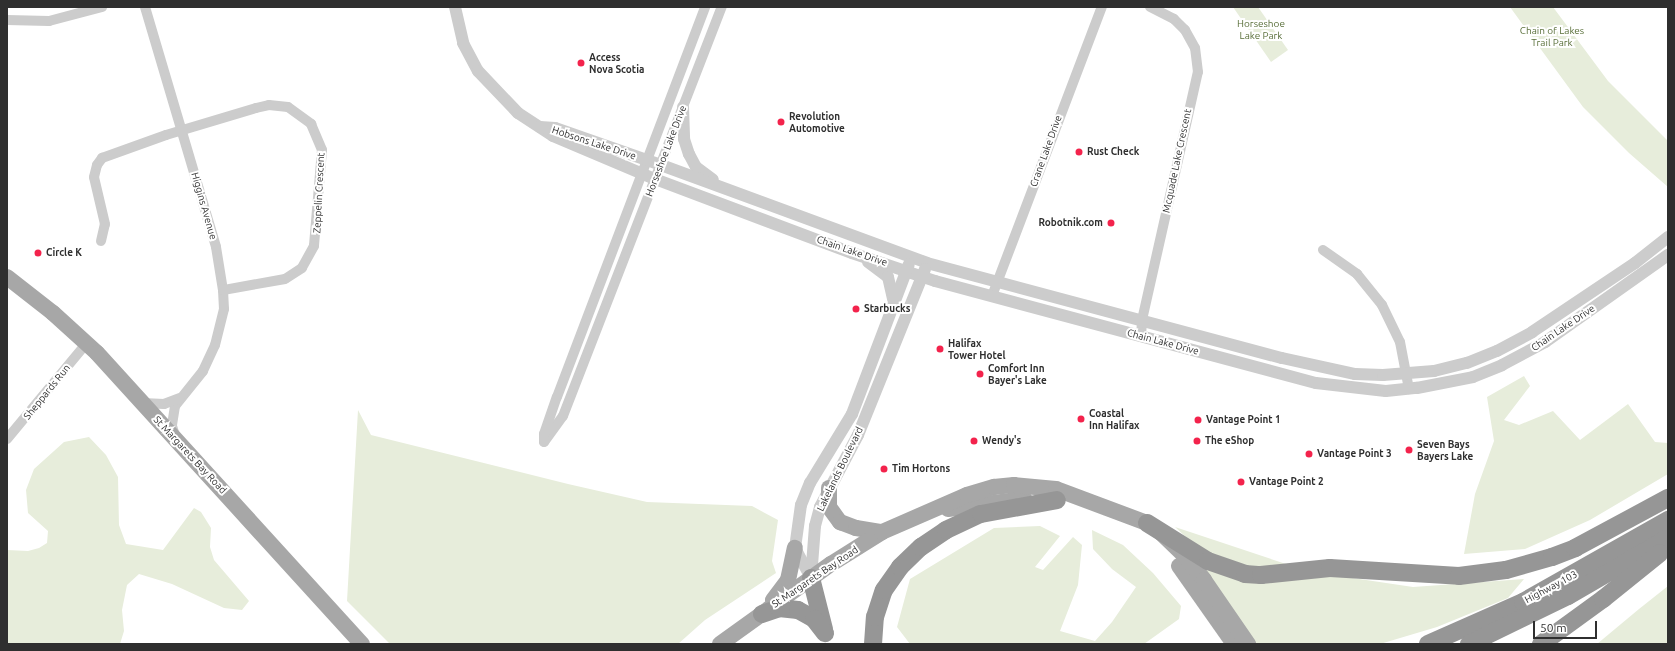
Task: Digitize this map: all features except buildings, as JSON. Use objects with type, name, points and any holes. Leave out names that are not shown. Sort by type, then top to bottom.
[{"type":"highway","points":[[1147,523],[1208,561],[1244,574],[1330,568],[1459,576],[1506,570],[1552,557],[1575,548],[1668,498]]},
{"type":"highway","points":[[873,644],[875,617],[884,590],[900,567],[921,547],[969,518],[1002,508],[1057,500]]},
{"type":"highway","name":"Highway 103","points":[[1428,644],[1530,599],[1668,520]]},
{"type":"highway","name":"Highway 103","points":[[1469,644],[1568,596],[1668,538]]},
{"type":"highway","points":[[1541,644],[1603,599],[1668,546]]},
{"type":"highway","points":[[811,578],[825,638]]},
{"type":"highway","points":[[762,614],[779,608],[798,610],[814,619],[825,638]]},
{"type":"main road","name":"St Margarets Bay Road","points":[[7,277],[86,344],[142,403],[362,644]]},
{"type":"main road","name":"St Margarets Bay Road","points":[[720,644],[811,578],[882,532],[938,509],[967,495],[994,487],[1014,486],[1056,489],[1077,498],[1100,504],[1130,518],[1147,523],[1184,555],[1248,644]]},
{"type":"main road","points":[[829,488],[829,507],[840,522],[856,528],[882,532]]},
{"type":"main road","name":"St Margarets Bay Road","points":[[938,509],[1019,499],[1057,500],[1077,498]]},
{"type":"main road","name":"St Margarets Bay Road","points":[[1130,518],[1171,555],[1234,644]]},
{"type":"main road","points":[[762,614],[788,580],[795,548]]},
{"type":"street","points":[[7,20],[50,21],[102,7]]},
{"type":"street","name":"Higgins Avenue","points":[[145,7],[216,247],[223,290],[224,309],[215,345],[203,371],[180,398],[172,416],[176,440]]},
{"type":"street","name":"Hobsons Lake Drive","points":[[455,7],[463,43],[478,71],[518,113],[553,136],[642,172]]},
{"type":"street","name":"Horseshoe Lake Drive","points":[[705,7],[569,366],[544,434],[544,442],[563,416],[722,7]]},
{"type":"street","name":"Crane Lake Drive","points":[[992,296],[1102,7]]},
{"type":"street","name":"Mcquade Lake Crescent","points":[[1141,336],[1142,320],[1198,72],[1195,48],[1186,30],[1174,19],[1150,7]]},
{"type":"street","points":[[699,25],[713,30]]},
{"type":"street","name":"Zeppelin Crescent","points":[[101,241],[105,224],[94,177],[99,161],[110,154],[256,108],[278,105],[288,107],[304,117],[320,140],[323,158],[318,228],[310,257],[302,268],[285,279],[223,290]]},
{"type":"street","points":[[683,107],[684,139],[689,154],[696,167],[724,188]]},
{"type":"street","name":"Hobsons Lake Drive","points":[[540,127],[555,128],[647,160]]},
{"type":"street","name":"Chain Lake Drive","points":[[647,160],[927,263],[1324,368],[1354,374],[1407,374],[1467,362],[1497,351],[1538,328],[1635,263],[1668,237]]},
{"type":"street","name":"Chain Lake Drive","points":[[642,172],[655,179],[852,253],[921,276],[1316,383],[1366,390],[1409,389],[1473,377],[1502,365],[1545,342],[1668,254]]},
{"type":"street","points":[[792,230],[797,215]]},
{"type":"street","points":[[1324,250],[1357,274],[1380,302],[1397,335],[1407,374],[1409,389]]},
{"type":"street","points":[[852,253],[882,271],[888,277],[894,304]]},
{"type":"street","name":"Lakelands Boulevard","points":[[795,548],[796,523],[805,494],[852,414],[911,258]]},
{"type":"street","name":"Lakelands Boulevard","points":[[811,578],[816,521],[829,488],[858,435],[927,263]]},
{"type":"street","points":[[598,291],[610,295]]},
{"type":"street","name":"Sheppards Run","points":[[7,439],[86,344]]},
{"type":"street","points":[[569,366],[580,371]]},
{"type":"street","points":[[142,403],[164,404],[180,398]]},
{"type":"street","points":[[795,548],[811,578]]},
{"type":"green space","name":"Horseshoe Lake Park","points":[[1233,7],[1258,7],[1288,50],[1271,62]]},
{"type":"green space","name":"Chain of Lakes Trail Park","points":[[1510,7],[1553,7],[1608,81],[1668,141],[1668,187],[1629,153],[1583,107]]},
{"type":"green space","points":[[1524,376],[1530,386],[1504,420],[1519,425],[1553,411],[1580,440],[1628,404],[1655,442],[1668,443],[1668,474],[1590,520],[1525,549],[1464,554],[1475,494],[1494,441],[1487,397]]},
{"type":"green space","points":[[358,410],[371,435],[568,484],[647,502],[752,506],[778,520],[772,561],[776,573],[705,620],[678,644],[390,644],[347,601]]},
{"type":"green space","points":[[89,437],[106,455],[118,477],[119,525],[126,544],[163,550],[194,508],[201,512],[211,528],[210,547],[214,560],[249,601],[242,610],[224,608],[172,584],[139,574],[127,585],[122,610],[124,631],[120,644],[7,644],[7,550],[28,551],[39,548],[47,543],[48,531],[28,513],[26,490],[34,469],[64,442]]},
{"type":"green space","points":[[1040,526],[1060,536],[1035,567],[1043,570],[1073,537],[1082,545],[1078,585],[1060,631],[1095,641],[1112,622],[1136,587],[1112,569],[1093,549],[1092,530],[1123,545],[1153,573],[1181,606],[1179,619],[1144,644],[910,644],[897,627],[910,579],[994,528]]},
{"type":"green space","points":[[1175,527],[1286,564],[1268,568],[1239,565],[1198,548]]},
{"type":"green space","points":[[1197,562],[1319,573],[1413,587],[1524,579],[1508,598],[1437,627],[1380,644],[1254,644]]},
{"type":"green space","points":[[1668,586],[1668,644],[1597,644],[1639,609]]},
{"type":"place","name":"Access Nova Scotia","points":[[581,63]]},
{"type":"place","name":"Revolution Automotive","points":[[781,122]]},
{"type":"place","name":"Rust Check","points":[[1079,152]]},
{"type":"place","name":"Robotnik.com","points":[[1111,223]]},
{"type":"place","name":"Circle K","points":[[38,253]]},
{"type":"place","name":"Starbucks","points":[[856,309]]},
{"type":"place","name":"Halifax Tower Hotel","points":[[940,349]]},
{"type":"place","name":"Comfort Inn Bayer's Lake","points":[[980,374]]},
{"type":"place","name":"Coastal Inn Halifax","points":[[1081,419]]},
{"type":"place","name":"Vantage Point 1","points":[[1198,420]]},
{"type":"place","name":"Wendy's","points":[[974,441]]},
{"type":"place","name":"The eShop","points":[[1197,441]]},
{"type":"place","name":"Seven Bays Bayers Lake","points":[[1409,450]]},
{"type":"place","name":"Vantage Point 3","points":[[1309,454]]},
{"type":"place","name":"Tim Hortons","points":[[884,469]]},
{"type":"place","name":"Vantage Point 2","points":[[1241,482]]}]
